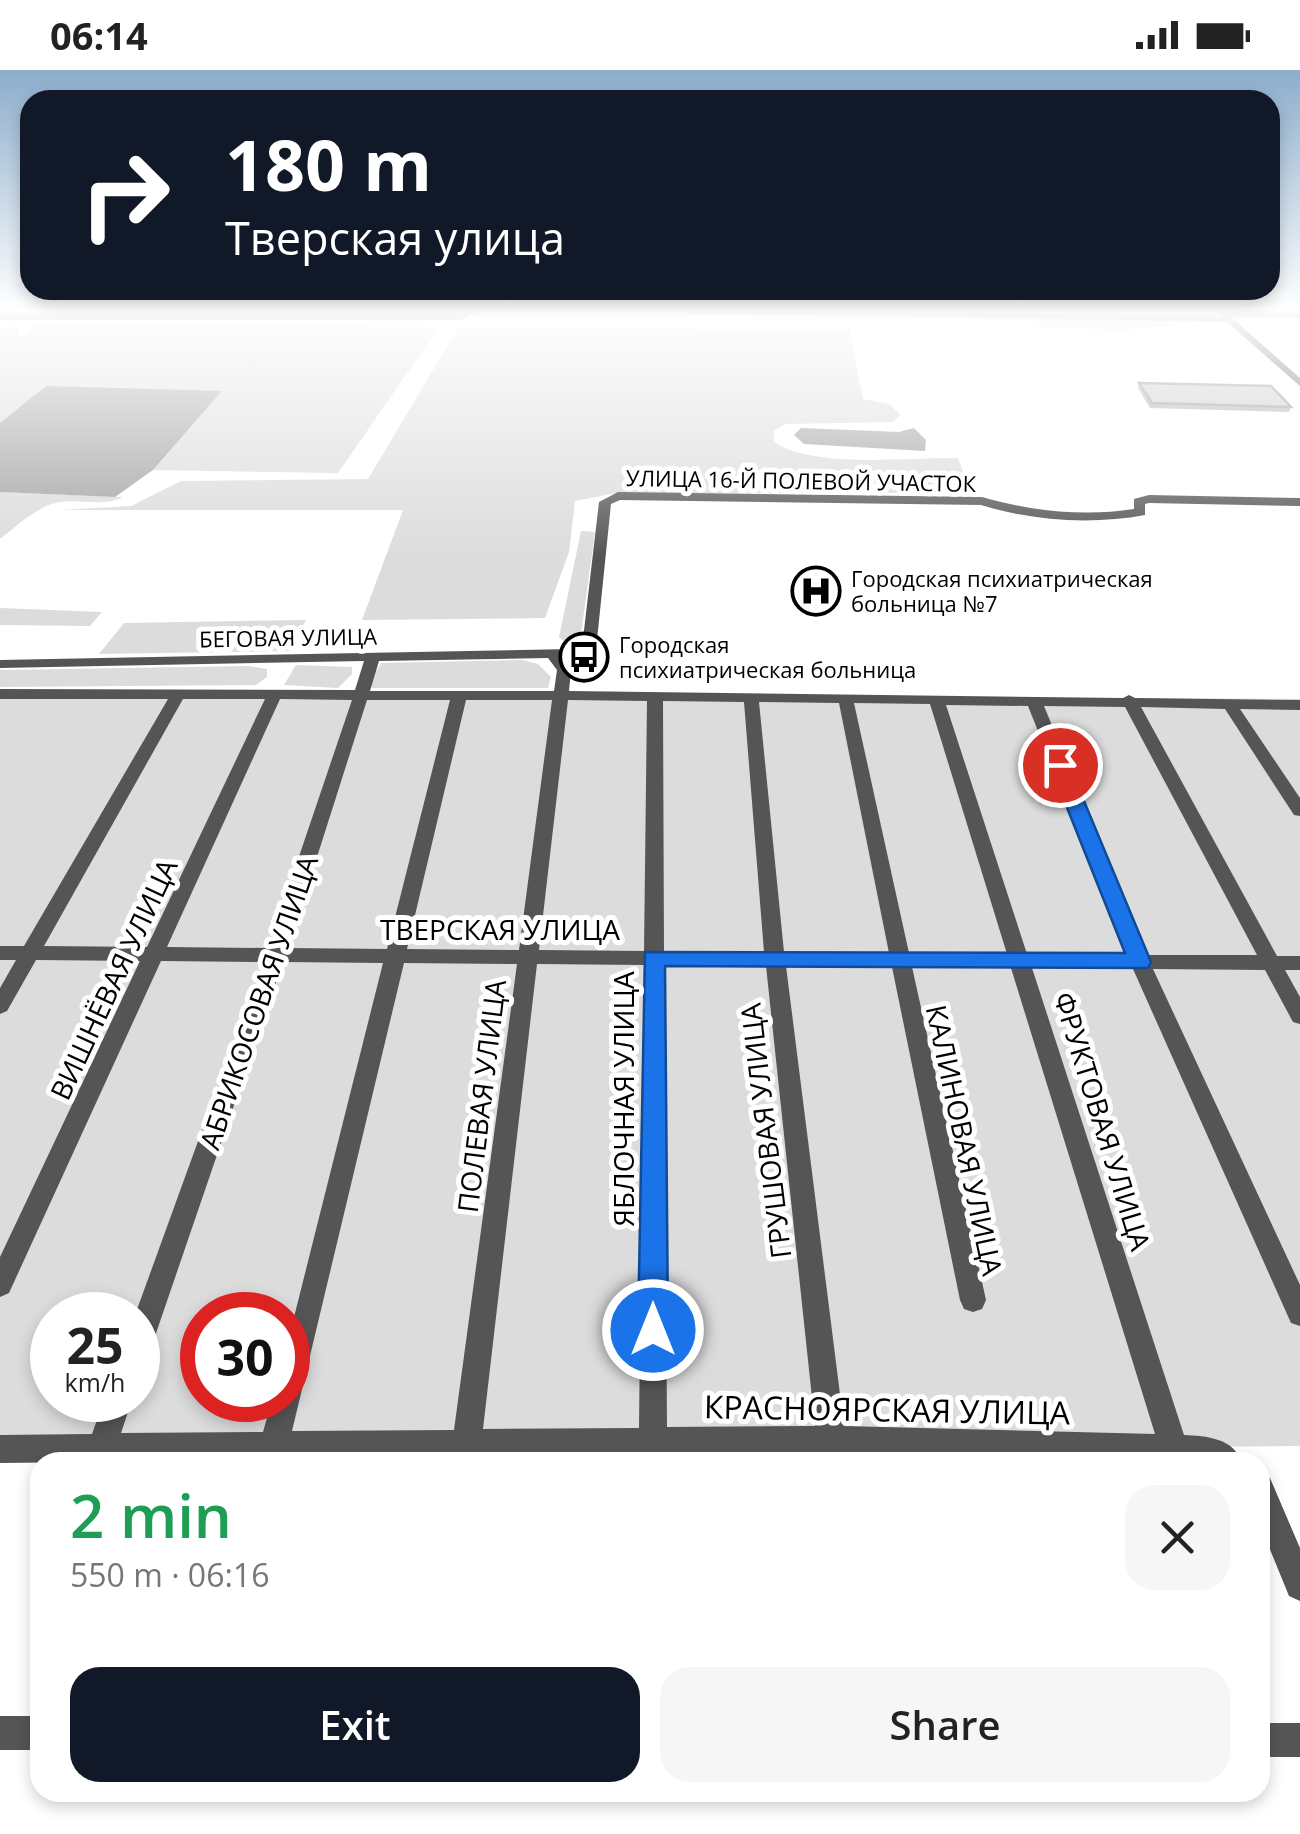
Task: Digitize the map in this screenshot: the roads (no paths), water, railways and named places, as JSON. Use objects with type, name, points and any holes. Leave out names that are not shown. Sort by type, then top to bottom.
[{"type":"street","name":"УЛИЦА 16-Й ПОЛЕВОЙ УЧАСТОК","points":[[576,653],[590,640],[609,498],[982,501],[1014,512],[1111,514],[1141,512],[1145,500],[1300,502]]},
{"type":"street","name":"БЕГОВАЯ УЛИЦА","points":[[0,664],[576,653]]},
{"type":"street","name":"ПОЛЕВАЯ УЛИЦА","points":[[468,1444],[564,670],[553,655]]},
{"type":"street","name":"АБРИКОСОВАЯ УЛИЦА","points":[[157,1292],[364,697],[373,658]]},
{"type":"street","points":[[0,694],[751,696],[1300,705]]},
{"type":"street","name":"ВИШНЁВАЯ УЛИЦА","points":[[0,1284],[274,696]]},
{"type":"street","points":[[310,1305],[459,696]]},
{"type":"street","name":"ЯБЛОЧНАЯ УЛИЦА","points":[[653,1442],[655,696]]},
{"type":"street","name":"ГРУШОВАЯ УЛИЦА","points":[[751,696],[775,958],[831,1440]]},
{"type":"street","points":[[0,1006],[177,697]]},
{"type":"street","name":"КАЛИНОВАЯ УЛИЦА","points":[[845,697],[897,959],[972,1300]]},
{"type":"street","name":"ФРУКТОВАЯ УЛИЦА","points":[[936,698],[1174,1449]]},
{"type":"street","points":[[1033,699],[1140,962],[1300,1314]]},
{"type":"street","points":[[1130,700],[1300,1016]]},
{"type":"street","points":[[1228,702],[1300,812]]},
{"type":"street","name":"ТВЕРСКАЯ УЛИЦА","points":[[0,953],[1300,963]]},
{"type":"street","points":[[100,1451],[110,1422]]},
{"type":"street","points":[[274,1446],[280,1422]]},
{"type":"street","name":"КРАСНОЯРСКАЯ УЛИЦА","points":[[0,1450],[831,1440],[1212,1452]]},
{"type":"street","points":[[1270,1512],[1300,1585]]},
{"type":"street","points":[[0,1733],[30,1733]]},
{"type":"street","points":[[1270,1740],[1300,1740]]},
{"type":"place","name":"Городская психиатрическая больница №7","points":[[816,591]]},
{"type":"place","name":"Городская психиатрическая больница","points":[[584,657]]}]
